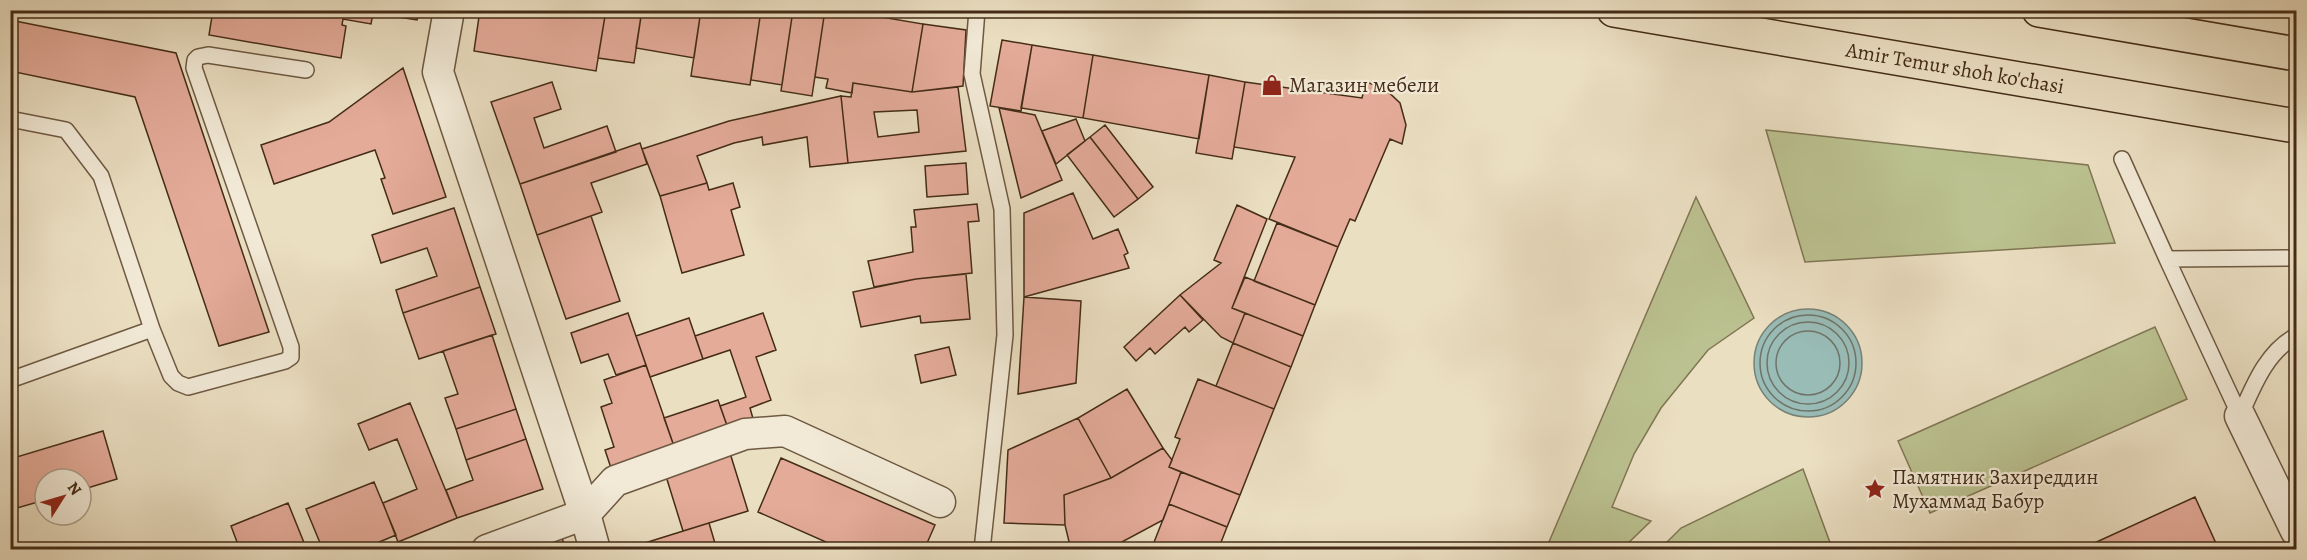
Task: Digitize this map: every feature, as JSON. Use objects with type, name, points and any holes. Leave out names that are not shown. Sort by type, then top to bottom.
[{"type":"main road","name":"Amir Temur shoh ko'chasi","points":[[1614,10],[2296,126]]},
{"type":"main road","points":[[2039,10],[2296,54]]},
{"type":"street","points":[[448,10],[438,72],[595,549]]},
{"type":"street","points":[[2240,416],[2296,531]]},
{"type":"street","points":[[487,549],[585,514],[615,481],[745,434],[785,431],[940,502]]},
{"type":"lane","points":[[977,10],[972,74],[1002,209],[1005,335],[982,549]]},
{"type":"lane","points":[[10,119],[66,130],[100,176],[152,329],[171,376],[178,383],[188,387],[285,361],[291,357],[291,348],[194,68],[195,60],[208,55],[306,70]]},
{"type":"lane","points":[[2122,159],[2240,416]]},
{"type":"lane","points":[[2167,259],[2296,258]]},
{"type":"lane","points":[[10,380],[152,329]]},
{"type":"lane","points":[[2240,416],[2258,376],[2272,357],[2296,336]]},
{"type":"green space","points":[[1766,130],[2088,165],[2115,243],[1805,262]]},
{"type":"green space","points":[[1696,197],[1754,318],[1708,350],[1661,408],[1634,454],[1612,507],[1651,521],[1622,549],[1546,549]]},
{"type":"green space","points":[[2155,327],[2187,399],[1930,513],[1898,441]]},
{"type":"green space","points":[[1803,469],[1832,548],[1828,550],[1660,549],[1681,528]]},
{"type":"water","points":[[1808,309],[1829,313],[1846,325],[1858,342],[1862,363],[1858,384],[1846,401],[1829,413],[1808,417],[1787,413],[1770,401],[1758,384],[1754,363],[1758,342],[1770,325],[1787,313]]},
{"type":"building","points":[[213,10],[427,10],[426,14],[419,12],[417,20],[373,13],[371,24],[343,19],[342,25],[346,26],[341,58],[209,35]]},
{"type":"building","points":[[480,10],[606,10],[596,71],[474,51]]},
{"type":"building","points":[[606,10],[642,10],[634,63],[598,58]]},
{"type":"building","points":[[642,10],[701,10],[694,58],[636,48]]},
{"type":"building","points":[[701,10],[761,10],[750,85],[691,76]]},
{"type":"building","points":[[761,10],[793,10],[782,85],[751,80]]},
{"type":"building","points":[[793,10],[825,10],[812,96],[781,91]]},
{"type":"building","points":[[825,10],[840,10],[923,24],[912,92],[853,83],[852,93],[826,88],[828,79],[815,77]]},
{"type":"building","points":[[10,20],[176,53],[269,332],[219,346],[135,97],[10,71]]},
{"type":"building","points":[[923,24],[966,30],[963,86],[912,92]]},
{"type":"building","points":[[1002,40],[1032,45],[1021,111],[990,106]]},
{"type":"building","points":[[1032,45],[1093,55],[1083,118],[1021,108]]},
{"type":"building","points":[[1093,55],[1209,75],[1199,139],[1083,118]]},
{"type":"building","points":[[403,68],[446,197],[393,214],[381,179],[385,178],[375,150],[274,184],[261,145],[329,122]]},
{"type":"building","points":[[1209,75],[1245,82],[1232,159],[1196,153]]},
{"type":"building","points":[[552,82],[561,109],[534,118],[544,148],[607,126],[616,152],[520,184],[491,102]]},
{"type":"building","points":[[1245,82],[1362,98],[1366,82],[1384,88],[1400,103],[1406,125],[1402,144],[1390,139],[1355,221],[1350,219],[1338,247],[1269,219],[1295,157],[1234,147]]},
{"type":"building","points":[[853,83],[912,92],[958,87],[966,151],[848,163],[841,96],[851,97]],"holes":[[[917,110],[919,132],[878,137],[874,112]]]},
{"type":"building","points":[[841,96],[848,163],[810,167],[807,137],[763,145],[762,137],[734,143],[697,156],[707,183],[660,196],[642,149],[729,121]]},
{"type":"building","points":[[999,108],[1035,115],[1062,180],[1021,198]]},
{"type":"building","points":[[1076,119],[1085,141],[1056,164],[1042,131]]},
{"type":"building","points":[[1105,125],[1153,187],[1138,199],[1090,137]]},
{"type":"building","points":[[1090,137],[1138,199],[1114,217],[1067,155]]},
{"type":"building","points":[[640,143],[647,164],[591,183],[602,212],[537,235],[520,184]]},
{"type":"building","points":[[966,163],[968,194],[927,197],[925,166]]},
{"type":"building","points":[[707,183],[709,190],[733,183],[740,207],[731,210],[744,255],[682,273],[660,196]]},
{"type":"building","points":[[1073,193],[1093,239],[1118,229],[1128,253],[1124,255],[1129,268],[1024,297],[1024,213]]},
{"type":"building","points":[[977,204],[979,221],[968,222],[972,273],[916,279],[874,287],[868,261],[913,252],[911,227],[916,227],[914,210]]},
{"type":"building","points":[[1237,205],[1267,219],[1232,308],[1245,313],[1233,343],[1221,337],[1180,295],[1221,263],[1214,260]]},
{"type":"building","points":[[454,208],[480,287],[403,313],[396,290],[437,276],[427,248],[381,263],[372,235]]},
{"type":"building","points":[[591,216],[620,301],[566,319],[537,235]]},
{"type":"building","points":[[1277,223],[1338,247],[1315,305],[1254,281]]},
{"type":"building","points":[[966,274],[970,319],[921,323],[920,316],[861,327],[853,292],[916,279]]},
{"type":"building","points":[[1245,277],[1315,305],[1303,336],[1232,308]]},
{"type":"building","points":[[480,287],[496,334],[419,359],[403,313]]},
{"type":"building","points":[[1180,295],[1203,320],[1189,332],[1185,327],[1155,354],[1150,348],[1136,361],[1124,347]]},
{"type":"building","points":[[1024,297],[1081,301],[1076,383],[1018,394]]},
{"type":"building","points":[[628,313],[646,365],[616,375],[608,354],[581,363],[571,333]]},
{"type":"building","points":[[763,313],[776,350],[756,357],[771,400],[750,408],[754,422],[729,431],[720,406],[746,397],[730,350],[703,359],[695,336]]},
{"type":"building","points":[[1245,313],[1303,336],[1291,367],[1233,343]]},
{"type":"building","points":[[689,318],[703,359],[650,377],[636,336]]},
{"type":"building","points":[[492,335],[516,409],[456,429],[445,398],[458,394],[443,351]]},
{"type":"building","points":[[1233,343],[1291,367],[1274,409],[1216,386]]},
{"type":"building","points":[[949,347],[956,375],[921,383],[915,355]]},
{"type":"building","points":[[646,365],[675,449],[612,471],[605,450],[614,447],[601,407],[612,403],[604,380]]},
{"type":"building","points":[[1198,379],[1274,409],[1240,495],[1169,467],[1180,439],[1175,437]]},
{"type":"building","points":[[1127,389],[1163,448],[1111,478],[1078,418]]},
{"type":"building","points":[[718,400],[729,431],[675,449],[664,418]]},
{"type":"building","points":[[410,403],[457,518],[398,542],[383,503],[417,489],[397,439],[369,450],[358,424]]},
{"type":"building","points":[[516,409],[526,439],[466,460],[456,429]]},
{"type":"building","points":[[1078,418],[1111,478],[1064,495],[1065,525],[1004,523],[1008,450]]},
{"type":"building","points":[[103,431],[117,479],[93,486],[93,467],[33,467],[33,503],[10,510],[10,459]]},
{"type":"building","points":[[526,439],[543,489],[457,518],[446,490],[473,480],[466,460]]},
{"type":"building","points":[[1163,448],[1172,460],[1169,467],[1181,472],[1163,520],[1107,550],[1071,550],[1065,525],[1064,495],[1111,478]]},
{"type":"building","points":[[730,453],[748,511],[683,531],[665,473]]},
{"type":"building","points":[[781,458],[935,525],[924,550],[844,550],[758,512]]},
{"type":"building","points":[[1181,472],[1240,495],[1227,527],[1169,504]]},
{"type":"building","points":[[374,482],[396,535],[360,550],[323,550],[306,509]]},
{"type":"building","points":[[2195,497],[2219,550],[2079,550]]},
{"type":"building","points":[[288,503],[307,550],[240,550],[231,526]]},
{"type":"building","points":[[1169,504],[1227,527],[1218,550],[1151,550]]},
{"type":"building","points":[[709,523],[717,550],[636,550],[635,546]]},
{"type":"building","points":[[562,538],[566,550],[532,550]]},
{"type":"place","name":"Магазин мебели","points":[[1272,85]]},
{"type":"place","name":"Памятник Захиреддин Мухаммад Бабур","points":[[1875,489]]}]
